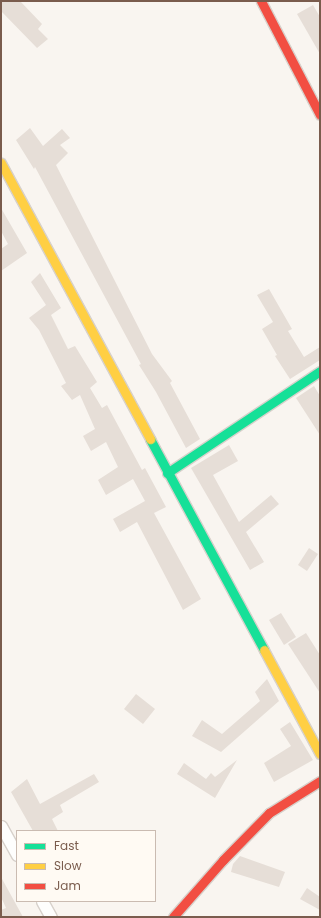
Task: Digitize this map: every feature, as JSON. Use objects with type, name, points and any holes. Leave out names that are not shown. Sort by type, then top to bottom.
[{"type":"street","points":[[261,1],[320,115]]},
{"type":"street","points":[[1,163],[320,754]]},
{"type":"street","points":[[167,473],[270,402],[320,371]]},
{"type":"street","points":[[173,917],[223,860],[269,813],[320,781]]},
{"type":"street","points":[[1,826],[16,853]]},
{"type":"street","points":[[43,902],[51,917]]},
{"type":"building","points":[[1,1],[20,1],[42,24],[38,29],[48,39],[37,48],[1,11]]},
{"type":"building","points":[[313,5],[320,17],[320,54],[297,14]]},
{"type":"building","points":[[30,128],[43,146],[62,129],[70,138],[60,145],[68,153],[56,165],[152,354],[172,381],[170,383],[200,439],[186,448],[156,392],[139,365],[141,364],[35,167],[34,169],[16,140]]},
{"type":"building","points":[[1,208],[27,253],[1,271],[1,249],[8,244],[1,231]]},
{"type":"building","points":[[40,273],[61,308],[51,315],[68,349],[75,346],[97,382],[90,388],[102,408],[107,405],[142,470],[145,468],[166,507],[154,513],[201,599],[183,610],[137,522],[120,532],[113,519],[145,501],[133,479],[106,495],[98,480],[118,467],[106,442],[91,451],[83,436],[95,429],[80,395],[72,400],[61,386],[66,383],[39,330],[29,318],[46,305],[31,282]]},
{"type":"building","points":[[269,289],[292,329],[288,331],[304,357],[320,347],[320,360],[290,379],[275,356],[277,355],[262,329],[273,322],[257,295]]},
{"type":"building","points":[[314,386],[320,396],[320,435],[296,398]]},
{"type":"building","points":[[229,445],[238,461],[213,475],[239,522],[271,495],[279,504],[246,532],[264,562],[250,570],[191,468]]},
{"type":"building","points":[[309,548],[318,554],[307,571],[298,565]]},
{"type":"building","points":[[281,613],[296,637],[284,645],[269,620]]},
{"type":"building","points":[[306,633],[320,655],[320,693],[288,644]]},
{"type":"building","points":[[267,679],[279,701],[221,752],[192,736],[202,720],[222,734],[260,701],[255,692]]},
{"type":"building","points":[[136,694],[155,709],[143,724],[124,709]]},
{"type":"building","points":[[290,722],[313,760],[274,782],[264,763],[291,746],[280,729]]},
{"type":"building","points":[[237,760],[215,798],[177,774],[184,763],[206,779],[211,773],[215,777]]},
{"type":"building","points":[[94,774],[99,782],[60,805],[63,812],[52,819],[58,830],[32,830],[11,792],[27,779],[40,804]]},
{"type":"building","points":[[240,856],[285,872],[279,887],[231,872],[233,864]]},
{"type":"building","points":[[1,877],[23,917],[1,917],[1,910],[6,908],[1,897]]},
{"type":"building","points":[[307,888],[320,897],[320,910],[300,899]]},
{"type":"traffic: fast","points":[[167,473],[320,371]]},
{"type":"traffic: fast","points":[[150,439],[264,650]]},
{"type":"traffic: slow","points":[[1,163],[150,439]]},
{"type":"traffic: slow","points":[[264,650],[320,754]]},
{"type":"traffic: jam","points":[[261,1],[320,115]]},
{"type":"traffic: jam","points":[[173,917],[223,860],[269,813],[320,781]]}]
